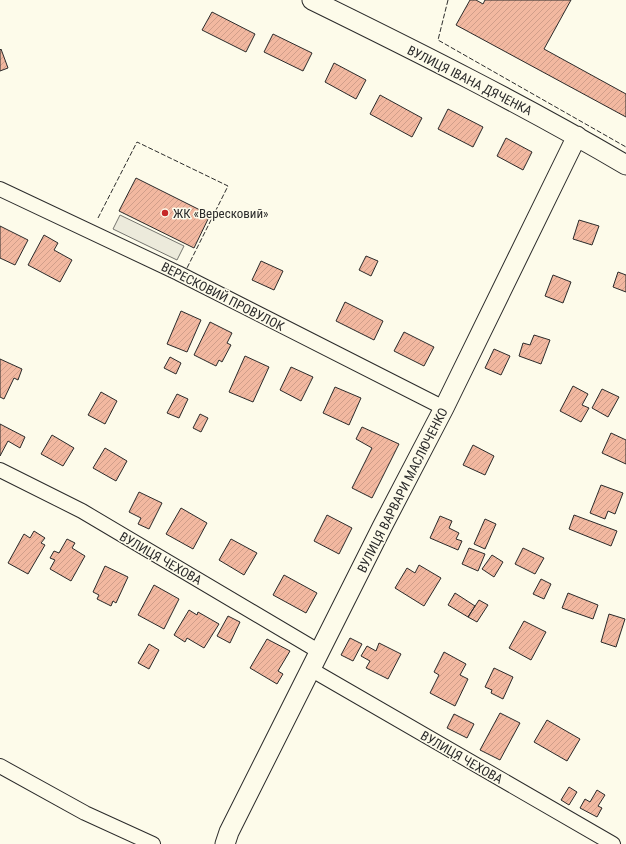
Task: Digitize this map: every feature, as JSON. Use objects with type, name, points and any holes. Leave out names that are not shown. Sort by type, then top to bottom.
[{"type":"street","name":"ВУЛИЦЯ ІВАНА ДЯЧЕНКА","points":[[312,0],[417,52],[577,136],[626,165]]},
{"type":"street","name":"ВУЛИЦЯ ВАРВАРИ МАСЛЮЧЕНКО","points":[[225,844],[233,825],[312,670],[382,527],[444,408],[577,136]]},
{"type":"street","name":"ВЕРЕСКОВИЙ ПРОВУЛОК","points":[[0,189],[178,273],[444,408]]},
{"type":"street","name":"ВУЛИЦЯ ЧЕХОВА","points":[[0,470],[82,511],[320,652]]},
{"type":"street","name":"ВУЛИЦЯ ЧЕХОВА","points":[[312,670],[613,844]]},
{"type":"street","points":[[0,766],[85,813],[153,844]]},
{"type":"shaded area","points":[[120,215],[184,246],[177,260],[113,229]]},
{"type":"building","points":[[470,0],[476,0],[483,4],[485,0],[571,0],[544,49],[626,94],[626,117],[456,25]]},
{"type":"building","points":[[212,12],[255,34],[246,52],[202,30]]},
{"type":"building","points":[[273,34],[312,53],[303,71],[264,52]]},
{"type":"building","points":[[1,49],[8,68],[0,71],[0,50]]},
{"type":"building","points":[[334,63],[366,80],[356,99],[325,82]]},
{"type":"building","points":[[380,95],[422,118],[412,137],[370,114]]},
{"type":"building","points":[[448,109],[483,127],[473,147],[438,129]]},
{"type":"building","points":[[506,138],[532,152],[523,170],[497,156]]},
{"type":"building","name":"ЖК «Вересковий»","points":[[136,178],[210,215],[194,248],[119,211]]},
{"type":"building","points":[[579,220],[599,226],[592,245],[573,239]]},
{"type":"building","points":[[0,226],[28,240],[15,265],[0,258]]},
{"type":"building","points":[[44,235],[58,243],[54,250],[72,260],[60,282],[28,265]]},
{"type":"building","points":[[366,256],[378,261],[371,276],[359,270]]},
{"type":"building","points":[[261,261],[283,271],[274,290],[252,280]]},
{"type":"building","points":[[618,272],[626,275],[626,292],[613,287]]},
{"type":"building","points":[[553,275],[571,282],[563,303],[545,296]]},
{"type":"building","points":[[345,302],[383,321],[374,340],[336,321]]},
{"type":"building","points":[[181,311],[201,320],[187,352],[167,344]]},
{"type":"building","points":[[210,322],[232,333],[227,343],[231,345],[222,362],[219,360],[216,366],[194,355]]},
{"type":"building","points":[[404,332],[434,347],[424,366],[394,351]]},
{"type":"building","points":[[534,335],[550,340],[541,364],[519,356],[523,343],[530,345]]},
{"type":"building","points":[[494,349],[510,356],[501,375],[485,368]]},
{"type":"building","points":[[245,356],[269,367],[253,402],[229,392]]},
{"type":"building","points":[[170,357],[181,363],[176,374],[164,368]]},
{"type":"building","points":[[0,359],[22,369],[18,380],[14,378],[4,399],[0,397]]},
{"type":"building","points":[[291,367],[313,377],[301,401],[280,390]]},
{"type":"building","points":[[573,386],[588,394],[582,405],[589,408],[581,422],[560,411]]},
{"type":"building","points":[[335,387],[361,398],[349,425],[323,413]]},
{"type":"building","points":[[602,389],[619,397],[608,417],[592,408]]},
{"type":"building","points":[[101,392],[117,401],[105,424],[88,415]]},
{"type":"building","points":[[177,394],[188,399],[179,418],[167,413]]},
{"type":"building","points":[[200,414],[208,418],[201,432],[193,428]]},
{"type":"building","points":[[0,424],[25,437],[20,448],[8,441],[0,456]]},
{"type":"building","points":[[362,427],[399,444],[372,498],[352,488],[372,448],[356,439]]},
{"type":"building","points":[[611,433],[626,440],[626,464],[602,453]]},
{"type":"building","points":[[52,435],[74,448],[63,466],[41,454]]},
{"type":"building","points":[[473,445],[494,456],[485,475],[463,465]]},
{"type":"building","points":[[105,448],[127,461],[116,481],[93,468]]},
{"type":"building","points":[[601,485],[623,493],[615,514],[608,511],[605,519],[590,513]]},
{"type":"building","points":[[139,492],[162,503],[149,529],[138,524],[141,518],[129,512]]},
{"type":"building","points":[[181,508],[207,523],[193,549],[166,534]]},
{"type":"building","points":[[327,515],[352,528],[339,554],[314,541]]},
{"type":"building","points":[[574,515],[617,531],[611,546],[569,529]]},
{"type":"building","points":[[440,516],[452,521],[449,528],[459,533],[456,539],[462,541],[458,550],[430,538]]},
{"type":"building","points":[[485,519],[496,524],[485,549],[474,544]]},
{"type":"building","points":[[34,531],[45,538],[41,543],[45,545],[28,574],[8,563],[24,534],[30,538]]},
{"type":"building","points":[[67,539],[75,543],[72,548],[85,556],[71,581],[50,569],[55,560],[50,558],[54,551],[59,553]]},
{"type":"building","points":[[231,539],[257,553],[244,575],[219,560]]},
{"type":"building","points":[[469,548],[485,554],[478,571],[462,564]]},
{"type":"building","points":[[523,548],[544,558],[535,574],[515,564]]},
{"type":"building","points":[[492,555],[503,562],[494,577],[482,569]]},
{"type":"building","points":[[419,565],[441,578],[424,606],[395,588],[407,568],[415,573]]},
{"type":"building","points":[[105,566],[128,577],[116,603],[113,601],[111,606],[97,599],[99,595],[93,592]]},
{"type":"building","points":[[284,575],[317,593],[306,613],[273,595]]},
{"type":"building","points":[[541,579],[551,584],[544,599],[533,594]]},
{"type":"building","points":[[154,585],[179,599],[164,629],[138,615]]},
{"type":"building","points":[[455,593],[475,606],[468,617],[448,605]]},
{"type":"building","points":[[568,593],[598,605],[593,619],[562,608]]},
{"type":"building","points":[[479,600],[488,605],[477,622],[468,617]]},
{"type":"building","points":[[189,610],[197,615],[198,612],[219,624],[204,648],[187,638],[185,642],[174,635]]},
{"type":"building","points":[[609,614],[625,619],[616,647],[601,642]]},
{"type":"building","points":[[228,616],[240,622],[230,643],[217,636]]},
{"type":"building","points":[[524,621],[546,632],[531,660],[509,648]]},
{"type":"building","points":[[350,638],[362,644],[353,661],[341,655]]},
{"type":"building","points":[[267,639],[290,651],[278,671],[283,674],[277,684],[250,668]]},
{"type":"building","points":[[379,643],[401,654],[388,679],[366,668],[370,661],[361,656],[367,646],[376,651]]},
{"type":"building","points":[[149,644],[159,650],[149,669],[138,663]]},
{"type":"building","points":[[444,652],[466,664],[460,675],[468,679],[455,706],[430,693],[439,675],[434,672]]},
{"type":"building","points":[[494,668],[513,677],[503,699],[491,693],[492,690],[485,687]]},
{"type":"building","points":[[500,713],[520,723],[500,760],[480,750]]},
{"type":"building","points":[[454,714],[474,724],[467,738],[447,728]]},
{"type":"building","points":[[547,720],[580,739],[567,761],[534,742]]},
{"type":"building","points":[[569,787],[577,792],[569,805],[561,800]]},
{"type":"building","points":[[597,790],[605,795],[598,806],[602,808],[597,817],[580,808],[585,799],[590,802]]},
{"type":"fence","points":[[448,0],[438,40],[626,147]]},
{"type":"fence","points":[[98,218],[137,142],[228,186],[187,268]]},
{"type":"place","name":"ЖК «Вересковий»","points":[[165,213]]}]
